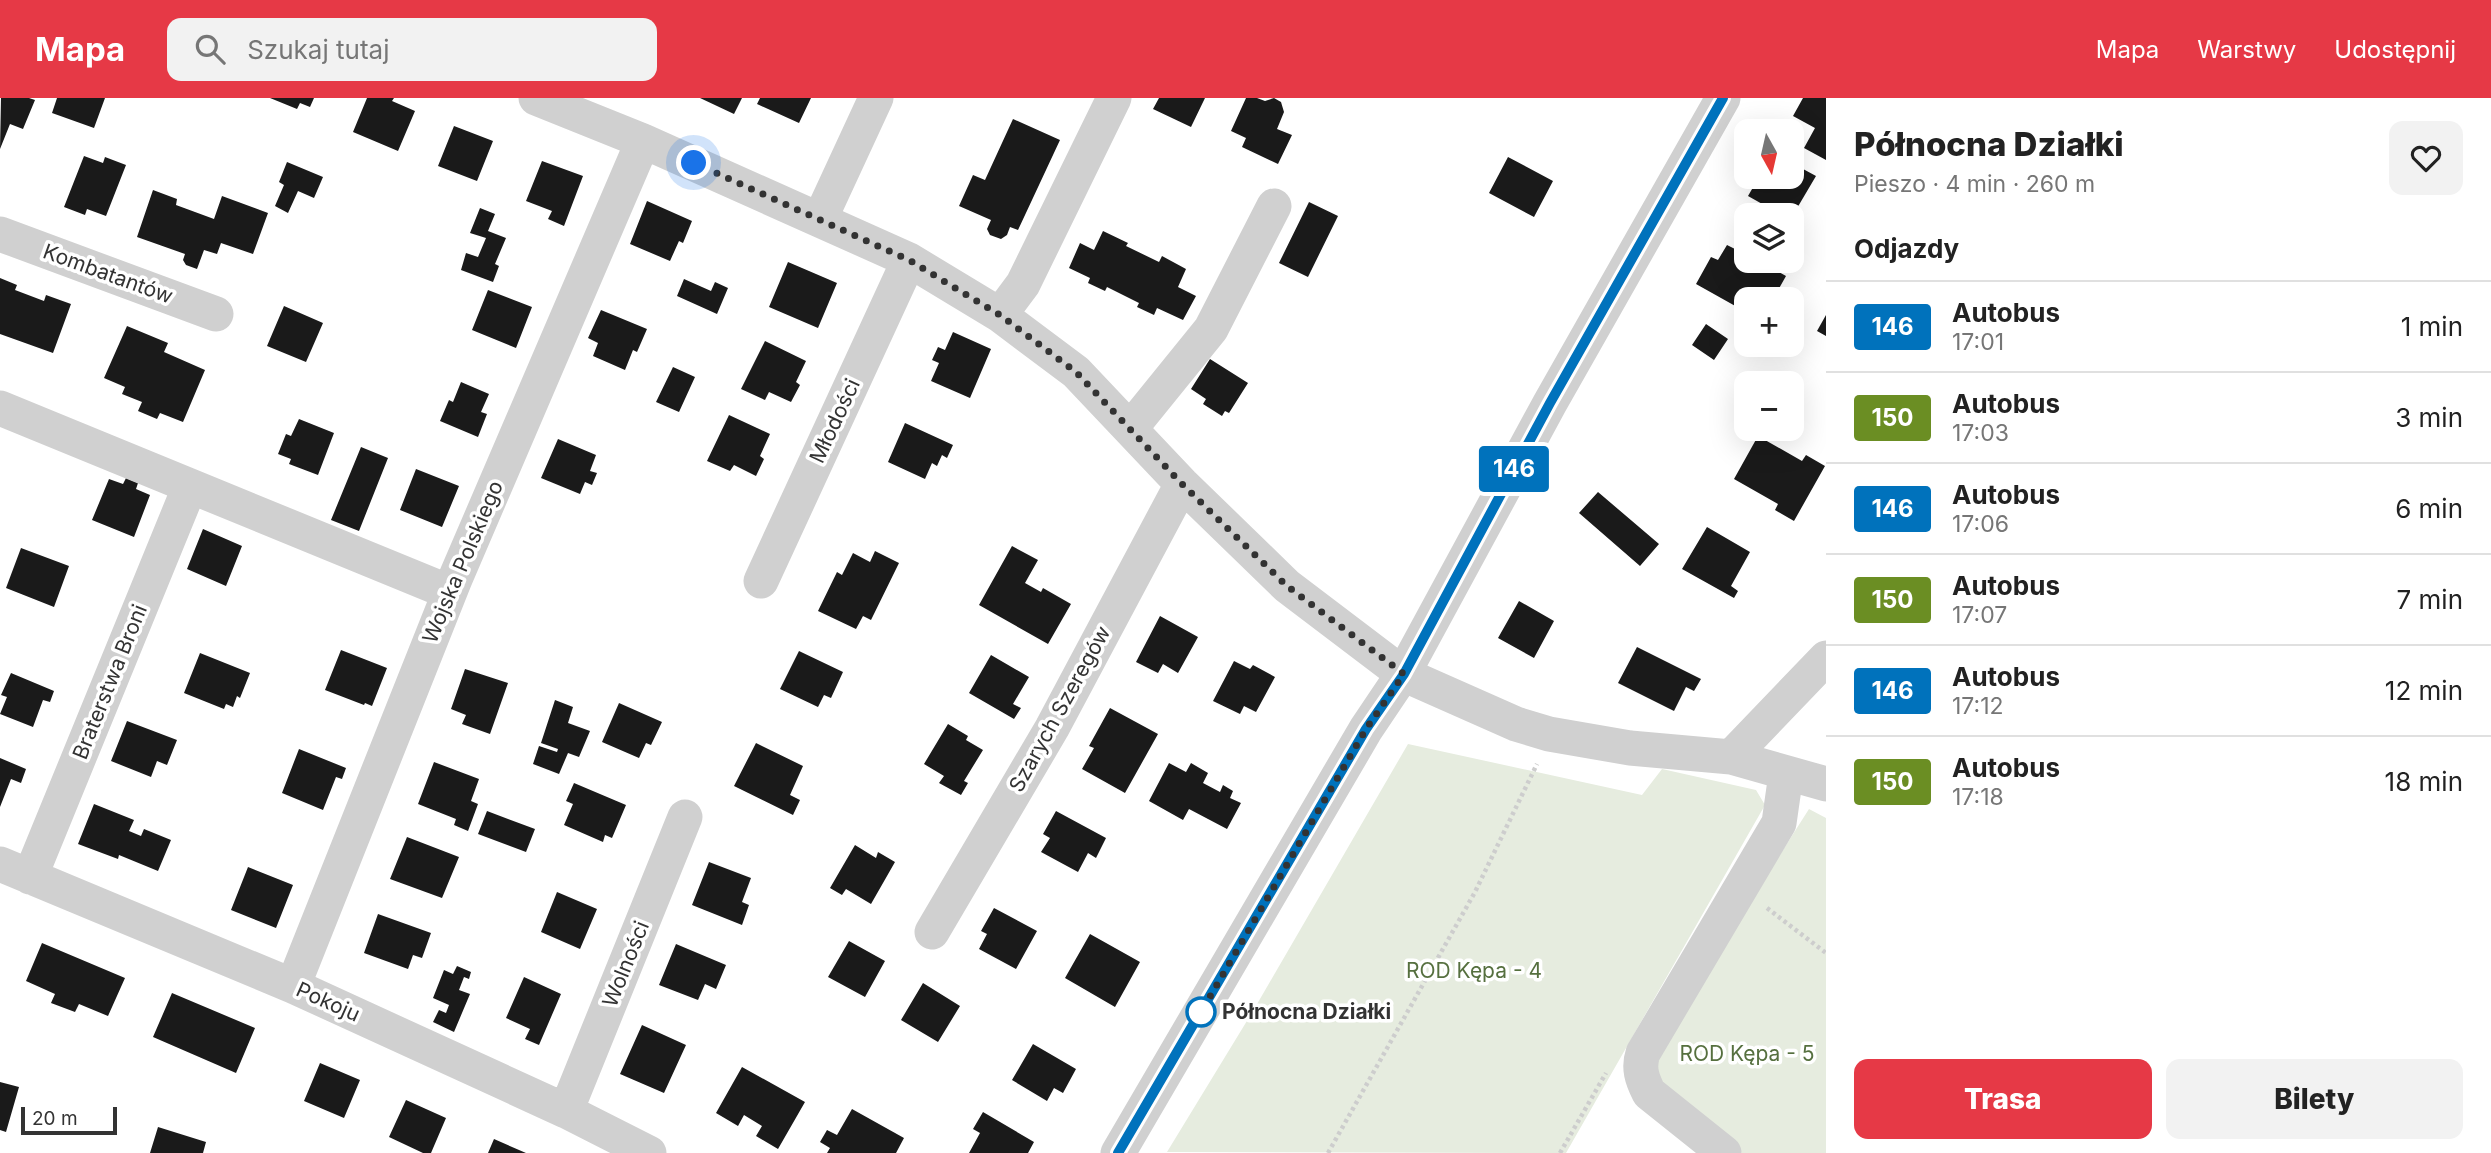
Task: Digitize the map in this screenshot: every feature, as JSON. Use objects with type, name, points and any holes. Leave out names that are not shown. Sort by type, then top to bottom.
[{"type":"street","points":[[537,98],[643,141],[909,260],[1000,315],[1076,372],[1182,484],[1287,586],[1404,674],[1516,724],[1549,734],[1630,748],[1731,757],[1826,784]]},
{"type":"street","points":[[820,219],[876,98]]},
{"type":"street","points":[[1000,315],[1023,284],[1114,98]]},
{"type":"street","points":[[1118,1153],[1366,729],[1404,674],[1557,392],[1723,98]]},
{"type":"street","name":"Wojska Polskiego","points":[[293,986],[449,592],[643,141]]},
{"type":"street","points":[[1130,429],[1211,329],[1274,206]]},
{"type":"street","name":"Kombatantów","points":[[0,234],[216,314]]},
{"type":"street","name":"Młodości","points":[[761,581],[909,260]]},
{"type":"street","points":[[0,408],[449,592]]},
{"type":"street","name":"Szarych Szeregów","points":[[932,932],[1052,728],[1182,484]]},
{"type":"street","name":"Braterstwa Broni","points":[[15,871],[190,486]]},
{"type":"street","points":[[1731,757],[1826,658]]},
{"type":"street","points":[[1706,1148],[1649,1093],[1639,1064],[1779,823],[1786,774]]},
{"type":"street","name":"Wolności","points":[[566,1111],[685,817]]},
{"type":"street","name":"Pokoju","points":[[15,871],[293,986],[566,1111],[649,1153]]},
{"type":"path","points":[[1328,1153],[1475,892],[1534,773],[1549,734]]},
{"type":"path","points":[[1741,890],[1826,953]]},
{"type":"path","points":[[1560,1153],[1609,1067],[1614,1071],[1641,1073]]},
{"type":"green space","name":"ROD Kępa - 4","points":[[1408,744],[1642,795],[1662,769],[1756,790],[1765,805],[1566,1153],[1167,1152],[1253,1011]]},
{"type":"green space","name":"ROD Kępa - 5","points":[[1809,809],[1826,818],[1826,1153],[1742,1153],[1660,1087],[1651,1057]]},
{"type":"building","points":[[1,98],[35,100],[23,129],[10,124],[0,149]]},
{"type":"building","points":[[57,98],[105,98],[94,128],[52,113]]},
{"type":"building","points":[[270,98],[314,98],[310,107],[300,103],[297,109]]},
{"type":"building","points":[[367,98],[394,98],[392,101],[415,111],[398,151],[353,132]]},
{"type":"building","points":[[700,98],[742,98],[734,114]]},
{"type":"building","points":[[760,98],[811,98],[799,123],[757,104]]},
{"type":"building","points":[[1159,98],[1205,98],[1191,127],[1153,109]]},
{"type":"building","points":[[1246,98],[1265,101],[1274,98],[1281,102],[1284,112],[1277,129],[1292,135],[1278,164],[1242,147],[1246,138],[1231,131]]},
{"type":"building","points":[[1803,98],[1826,98],[1826,160],[1804,148],[1815,128],[1804,122],[1804,119],[1793,116]]},
{"type":"building","points":[[1013,119],[1060,140],[1018,230],[1010,227],[1007,235],[1001,239],[990,235],[987,229],[991,220],[959,206],[973,175],[985,180]]},
{"type":"building","points":[[454,126],[493,141],[477,181],[438,166]]},
{"type":"building","points":[[84,156],[103,163],[105,157],[126,165],[106,216],[87,209],[85,215],[64,207]]},
{"type":"building","points":[[1508,157],[1553,181],[1534,217],[1489,193]]},
{"type":"building","points":[[542,161],[583,176],[564,226],[548,219],[552,211],[526,201]]},
{"type":"building","points":[[287,162],[323,177],[314,198],[298,191],[288,213],[275,206],[284,185],[279,182]]},
{"type":"building","points":[[1804,170],[1816,176],[1800,203],[1761,203],[1748,196],[1752,189],[1804,189]]},
{"type":"building","points":[[153,190],[177,199],[176,205],[214,219],[222,196],[268,213],[253,254],[221,243],[217,254],[204,250],[197,269],[186,265],[183,260],[185,254],[137,237]]},
{"type":"building","points":[[647,201],[692,221],[683,243],[679,241],[670,261],[630,244]]},
{"type":"building","points":[[1309,202],[1338,216],[1308,277],[1279,263]]},
{"type":"building","points":[[480,208],[495,214],[488,231],[506,238],[495,264],[499,266],[493,282],[461,270],[466,253],[478,257],[486,238],[470,233]]},
{"type":"building","points":[[1103,231],[1159,262],[1162,256],[1186,269],[1178,287],[1196,296],[1183,320],[1157,308],[1154,315],[1137,307],[1139,303],[1107,287],[1105,291],[1088,283],[1090,278],[1069,268],[1080,243],[1094,250]]},
{"type":"building","points":[[1727,245],[1734,248],[1734,273],[1781,273],[1786,276],[1780,287],[1734,287],[1734,305],[1696,284],[1711,257],[1718,260]]},
{"type":"building","points":[[788,262],[837,283],[818,328],[769,307]]},
{"type":"building","points":[[0,278],[17,285],[15,290],[44,301],[46,295],[71,304],[53,353],[0,334]]},
{"type":"building","points":[[684,279],[711,291],[715,282],[728,288],[717,314],[677,296]]},
{"type":"building","points":[[488,290],[532,307],[516,348],[472,330]]},
{"type":"building","points":[[284,306],[323,323],[306,362],[267,346]]},
{"type":"building","points":[[601,310],[647,329],[637,352],[633,350],[625,370],[593,356],[598,343],[588,338]]},
{"type":"building","points":[[1826,315],[1826,336],[1817,331]]},
{"type":"building","points":[[1706,324],[1728,339],[1714,360],[1692,345]]},
{"type":"building","points":[[127,326],[168,343],[164,352],[205,370],[183,422],[160,413],[157,419],[138,411],[142,402],[122,394],[125,387],[104,378]]},
{"type":"building","points":[[953,332],[991,349],[970,398],[931,381],[939,363],[932,360],[938,347],[945,350]]},
{"type":"building","points":[[765,341],[806,361],[796,382],[800,385],[791,402],[769,392],[765,400],[741,389]]},
{"type":"building","points":[[1210,359],[1248,383],[1229,413],[1225,411],[1222,416],[1203,404],[1206,399],[1191,389]]},
{"type":"building","points":[[673,367],[695,377],[679,412],[656,402]]},
{"type":"building","points":[[461,382],[489,394],[481,412],[487,414],[478,437],[440,421],[449,400],[453,402]]},
{"type":"building","points":[[729,415],[770,434],[760,456],[764,459],[756,476],[734,465],[730,471],[707,461]]},
{"type":"building","points":[[299,419],[334,433],[318,475],[289,464],[291,459],[278,454],[286,434],[291,436]]},
{"type":"building","points":[[905,423],[953,445],[947,458],[942,455],[937,466],[932,463],[925,479],[888,462]]},
{"type":"building","points":[[558,439],[596,455],[590,471],[597,473],[592,485],[585,482],[580,494],[541,478]]},
{"type":"building","points":[[1755,441],[1767,441],[1802,461],[1806,455],[1825,466],[1794,521],[1775,510],[1778,504],[1734,479]]},
{"type":"building","points":[[361,447],[388,458],[359,531],[331,520]]},
{"type":"building","points":[[416,469],[459,486],[442,527],[400,510]]},
{"type":"building","points":[[126,478],[138,483],[136,489],[150,495],[134,537],[92,520],[109,479],[123,484]]},
{"type":"building","points":[[1598,492],[1659,544],[1640,566],[1579,513]]},
{"type":"building","points":[[1707,527],[1750,552],[1731,586],[1738,591],[1734,598],[1682,569]]},
{"type":"building","points":[[203,529],[242,546],[226,586],[187,569]]},
{"type":"building","points":[[1012,546],[1038,560],[1025,583],[1041,592],[1043,588],[1071,604],[1048,644],[979,605]]},
{"type":"building","points":[[21,548],[69,566],[54,607],[6,588]]},
{"type":"building","points":[[875,551],[899,563],[871,620],[863,616],[856,629],[818,611],[837,572],[842,575],[853,553],[870,562]]},
{"type":"building","points":[[1519,601],[1554,621],[1534,658],[1498,638]]},
{"type":"building","points":[[1160,616],[1198,637],[1178,673],[1163,664],[1158,673],[1136,662]]},
{"type":"building","points":[[1637,647],[1701,679],[1694,691],[1686,687],[1674,711],[1618,683]]},
{"type":"building","points":[[341,650],[387,668],[372,706],[325,690]]},
{"type":"building","points":[[799,651],[843,672],[831,698],[824,695],[818,707],[780,689]]},
{"type":"building","points":[[200,653],[250,673],[240,698],[237,696],[233,707],[226,704],[224,709],[184,693]]},
{"type":"building","points":[[991,655],[1029,677],[1013,704],[1021,708],[1014,719],[969,693]]},
{"type":"building","points":[[1234,661],[1250,669],[1253,665],[1275,677],[1256,712],[1244,706],[1240,714],[1213,701]]},
{"type":"building","points":[[465,669],[508,683],[490,734],[462,724],[466,715],[451,709]]},
{"type":"building","points":[[11,673],[54,691],[50,702],[43,700],[33,727],[0,714],[7,697],[1,695]]},
{"type":"building","points":[[555,700],[573,707],[568,723],[590,731],[579,757],[568,753],[559,774],[533,764],[539,746],[557,752],[558,749],[541,743]]},
{"type":"building","points":[[619,703],[662,722],[651,745],[646,743],[639,758],[602,742]]},
{"type":"building","points":[[1110,708],[1158,734],[1125,793],[1082,769],[1094,748],[1089,746]]},
{"type":"building","points":[[127,721],[177,740],[167,765],[157,761],[151,777],[111,761]]},
{"type":"building","points":[[948,724],[968,736],[966,740],[983,750],[964,781],[968,783],[961,795],[939,783],[944,776],[924,764]]},
{"type":"building","points":[[756,743],[803,766],[790,795],[800,800],[793,815],[734,786]]},
{"type":"building","points":[[299,749],[346,768],[342,779],[336,777],[323,810],[282,793]]},
{"type":"building","points":[[0,758],[26,769],[21,783],[11,779],[0,807]]},
{"type":"building","points":[[434,762],[479,779],[471,801],[478,804],[468,831],[454,825],[456,819],[418,804]]},
{"type":"building","points":[[1169,763],[1186,772],[1191,763],[1208,773],[1203,783],[1220,792],[1223,785],[1233,791],[1230,798],[1241,803],[1227,829],[1189,809],[1183,820],[1149,801]]},
{"type":"building","points":[[574,783],[626,805],[612,838],[605,835],[603,842],[564,825],[573,804],[566,801]]},
{"type":"building","points":[[94,804],[134,820],[129,831],[141,836],[144,829],[171,840],[158,871],[119,855],[118,859],[78,844]]},
{"type":"building","points":[[487,811],[535,829],[526,852],[478,834]]},
{"type":"building","points":[[1056,811],[1106,838],[1096,858],[1088,853],[1078,872],[1041,852],[1050,838],[1043,834]]},
{"type":"building","points":[[407,837],[459,857],[442,898],[390,879]]},
{"type":"building","points":[[855,845],[876,858],[878,852],[895,862],[871,904],[846,889],[842,895],[830,888]]},
{"type":"building","points":[[709,862],[751,878],[742,902],[749,905],[742,925],[692,905]]},
{"type":"building","points":[[248,867],[293,885],[276,928],[231,910]]},
{"type":"building","points":[[557,892],[597,909],[580,949],[541,932]]},
{"type":"building","points":[[994,908],[1037,931],[1016,969],[979,949],[987,934],[981,931]]},
{"type":"building","points":[[378,914],[431,933],[422,958],[413,955],[408,969],[364,953]]},
{"type":"building","points":[[1090,934],[1140,962],[1115,1007],[1065,978]]},
{"type":"building","points":[[849,941],[885,961],[865,997],[828,977]]},
{"type":"building","points":[[42,943],[125,978],[108,1016],[79,1004],[75,1012],[51,1003],[55,994],[26,981]]},
{"type":"building","points":[[676,944],[726,965],[716,989],[705,984],[698,1000],[659,985]]},
{"type":"building","points":[[457,966],[471,972],[469,979],[464,977],[459,990],[470,994],[454,1032],[433,1022],[439,1010],[446,1013],[449,1005],[433,998],[444,970],[453,974]]},
{"type":"building","points":[[524,977],[561,994],[539,1045],[525,1039],[530,1029],[506,1018]]},
{"type":"building","points":[[923,983],[960,1006],[938,1042],[901,1020]]},
{"type":"building","points":[[172,993],[255,1028],[236,1073],[153,1037]]},
{"type":"building","points":[[642,1025],[686,1045],[664,1093],[620,1074]]},
{"type":"building","points":[[1033,1044],[1076,1069],[1063,1093],[1054,1088],[1047,1101],[1012,1080]]},
{"type":"building","points":[[320,1063],[360,1080],[344,1118],[304,1101]]},
{"type":"building","points":[[742,1067],[805,1102],[778,1149],[756,1136],[762,1126],[744,1115],[738,1126],[716,1113]]},
{"type":"building","points":[[0,1082],[19,1087],[6,1132],[0,1130]]},
{"type":"building","points":[[406,1100],[446,1118],[431,1153],[423,1153],[389,1137]]},
{"type":"building","points":[[852,1109],[904,1138],[896,1153],[827,1153],[830,1148],[820,1142],[827,1130],[837,1135]]},
{"type":"building","points":[[983,1112],[1034,1142],[1028,1153],[969,1153],[980,1133],[973,1129]]},
{"type":"building","points":[[158,1127],[206,1142],[203,1153],[150,1153]]},
{"type":"building","points":[[494,1139],[526,1153],[488,1153]]},
{"type":"bus line","name":"146","points":[[1118,1153],[1366,729],[1404,674],[1550,403],[1723,98]]},
{"type":"place","name":"Północna Działki","points":[[1201,1012]]},
{"type":"route","points":[[694,163],[909,260],[1000,315],[1076,372],[1182,484],[1287,586],[1404,674],[1366,729],[1201,1012]]}]
